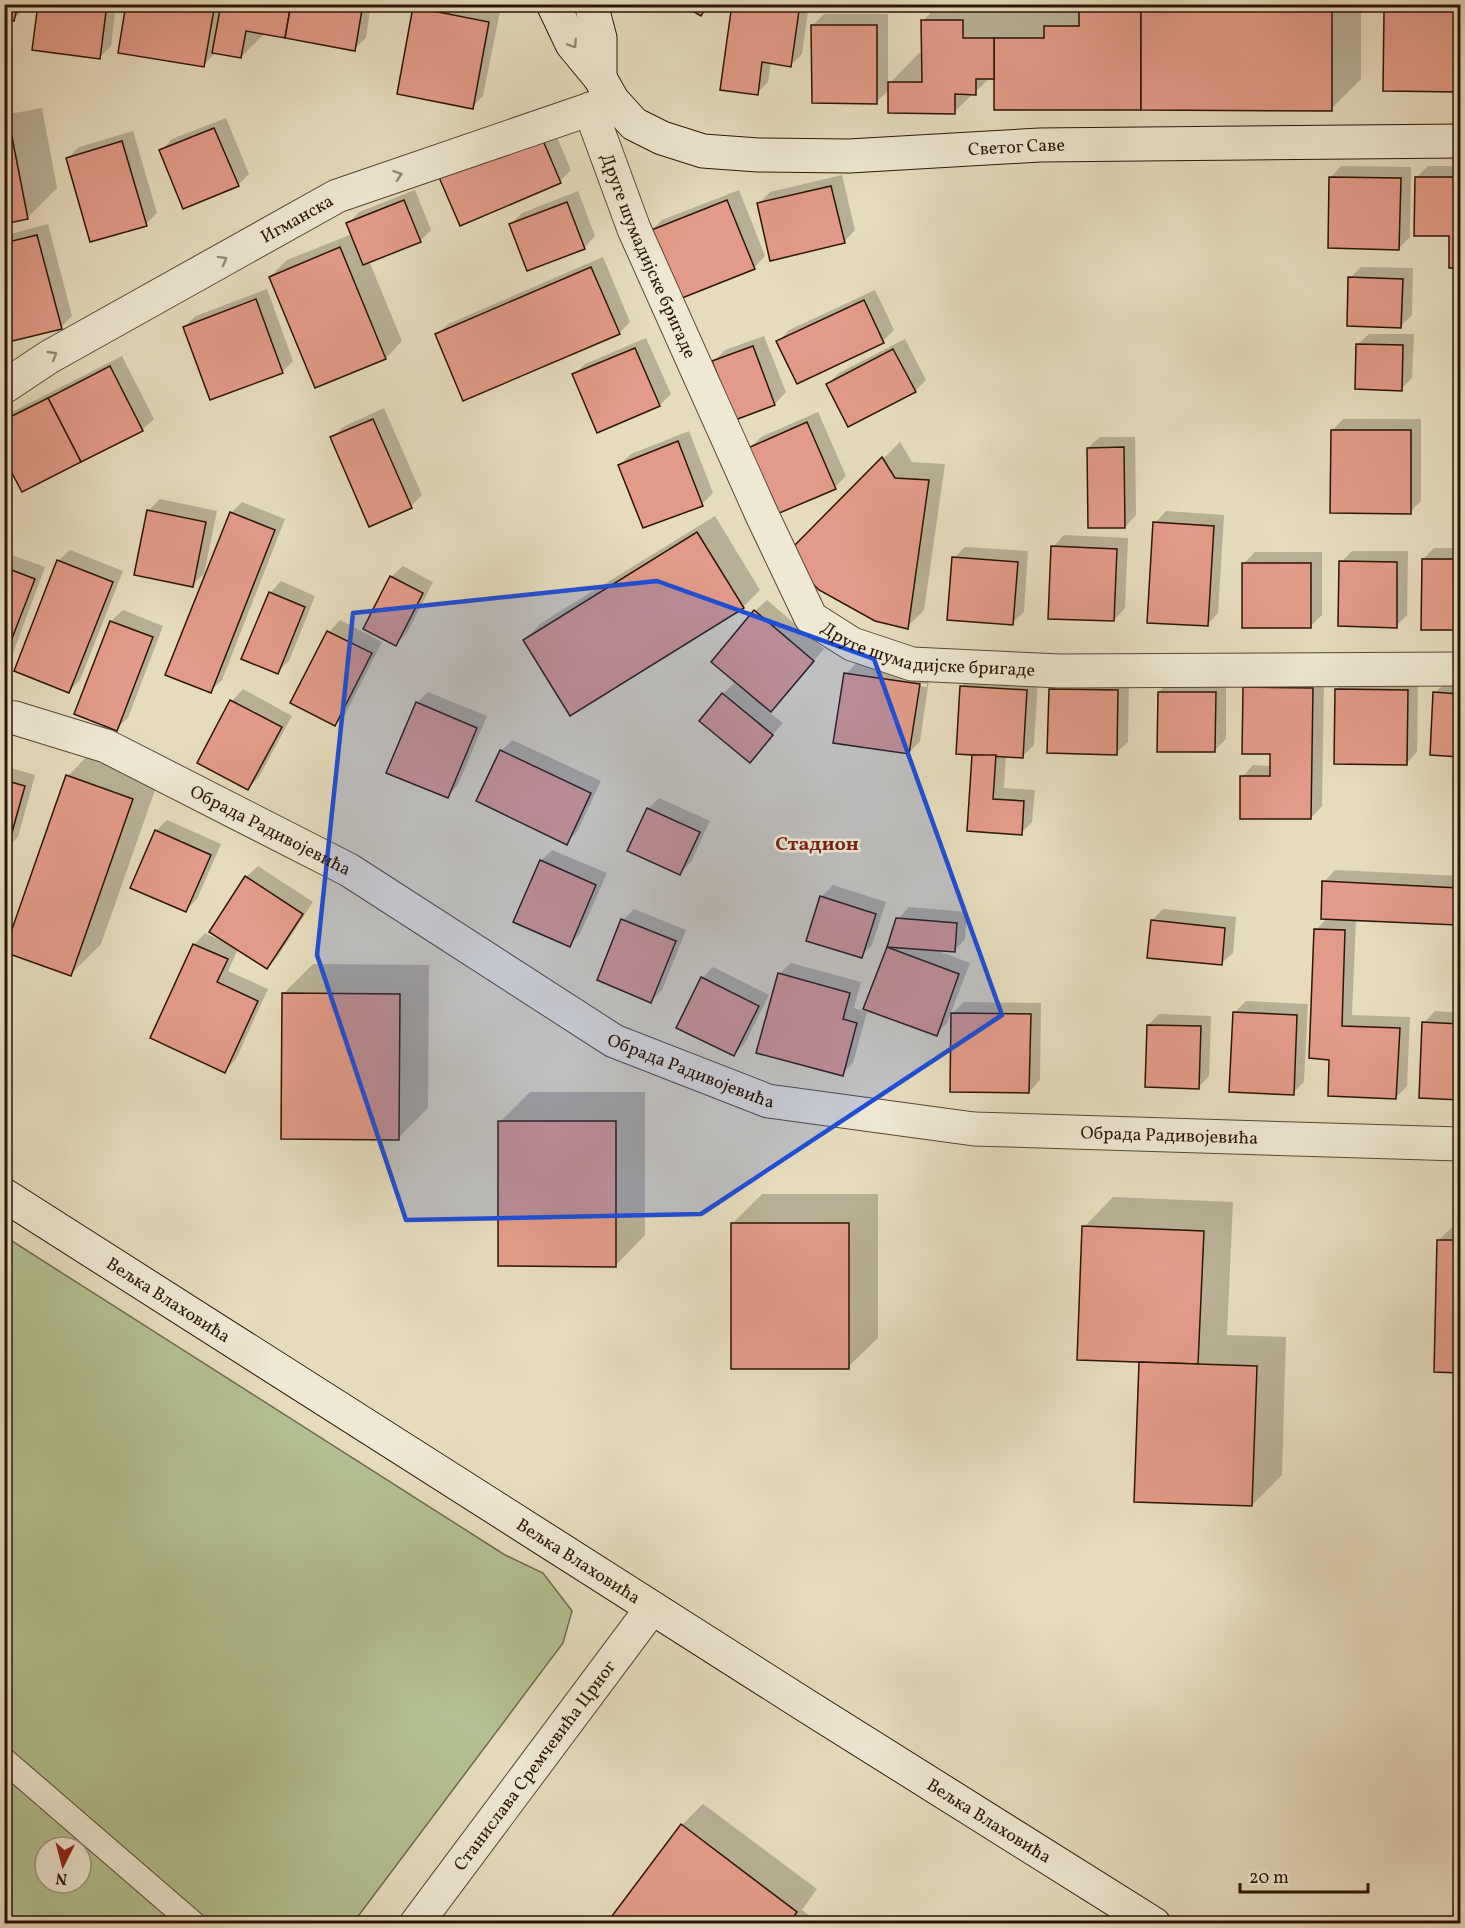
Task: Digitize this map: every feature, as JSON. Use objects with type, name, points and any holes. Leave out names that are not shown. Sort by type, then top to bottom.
[{"type":"street","name":"Друге шумадијске бригаде","points":[[553,4],[601,96]]},
{"type":"street","name":"Друге шумадијске бригаде","points":[[591,4],[600,38],[601,96],[634,229],[762,515],[811,618],[852,644],[912,664],[1060,671],[1461,669]]},
{"type":"street","name":"Светог Саве","points":[[601,96],[634,124],[662,138],[703,151],[758,154],[849,156],[1041,145],[1461,141]]},
{"type":"street","name":"Игманска","points":[[4,387],[49,357],[337,196],[601,96]]},
{"type":"street","name":"Обрада Радивојевића","points":[[4,717],[15,718],[106,746],[349,870],[614,1041],[768,1101],[974,1129],[1461,1144]]},
{"type":"street","name":"Вељка Влаховића","points":[[4,1195],[652,1608],[1154,1923]]},
{"type":"street","name":"Станислава Сремчевића Црног","points":[[416,1923],[652,1608]]},
{"type":"lane","points":[[4,1760],[194,1923]]},
{"type":"highlighted area","points":[[657,581],[874,659],[1002,1015],[701,1214],[406,1220],[317,955],[353,613]]},
{"type":"green space","points":[[4,1236],[505,1555],[543,1573],[572,1611],[563,1643],[353,1923],[5,1923]]},
{"type":"building","points":[[4,4],[18,4],[14,21],[4,19]]},
{"type":"building","points":[[38,4],[107,4],[100,59],[32,50]]},
{"type":"building","points":[[126,4],[215,4],[204,67],[118,53]]},
{"type":"building","points":[[221,4],[291,4],[285,38],[246,31],[241,58],[212,53]]},
{"type":"building","points":[[291,4],[363,4],[355,51],[285,38]]},
{"type":"building","points":[[680,4],[708,4],[701,16]]},
{"type":"building","points":[[732,4],[800,4],[791,67],[762,62],[758,95],[720,90]]},
{"type":"building","points":[[1079,4],[1141,4],[1141,110],[994,110],[994,38],[1044,38],[1044,26],[1079,26]]},
{"type":"building","points":[[1141,4],[1332,4],[1332,111],[1141,110]]},
{"type":"building","points":[[413,7],[489,22],[473,109],[397,94]]},
{"type":"building","points":[[1384,11],[1460,11],[1460,92],[1383,91]]},
{"type":"building","points":[[921,20],[963,20],[963,38],[994,38],[994,79],[976,79],[976,95],[955,94],[955,114],[888,113],[888,82],[922,82]]},
{"type":"building","points":[[811,25],[877,25],[877,104],[812,103]]},
{"type":"building","points":[[214,128],[239,186],[183,209],[159,150]]},
{"type":"building","points":[[539,131],[561,183],[460,226],[438,175]]},
{"type":"building","points":[[12,137],[28,219],[4,224],[4,138]]},
{"type":"building","points":[[122,141],[147,226],[90,242],[66,158]]},
{"type":"building","points":[[1329,177],[1401,178],[1399,250],[1328,248]]},
{"type":"building","points":[[1415,177],[1460,177],[1460,268],[1449,268],[1449,236],[1414,236]]},
{"type":"building","points":[[831,186],[845,243],[770,261],[757,203]]},
{"type":"building","points":[[404,200],[421,242],[363,265],[346,223]]},
{"type":"building","points":[[727,200],[755,269],[677,300],[649,231]]},
{"type":"building","points":[[567,202],[585,249],[527,271],[509,224]]},
{"type":"building","points":[[37,235],[62,329],[4,343],[4,243]]},
{"type":"building","points":[[340,247],[386,359],[315,388],[269,277]]},
{"type":"building","points":[[591,267],[620,334],[463,401],[435,334]]},
{"type":"building","points":[[1348,277],[1403,279],[1401,328],[1347,326]]},
{"type":"building","points":[[256,299],[283,373],[210,400],[183,327]]},
{"type":"building","points":[[864,300],[884,343],[797,384],[776,341]]},
{"type":"building","points":[[1356,344],[1403,345],[1402,391],[1355,389]]},
{"type":"building","points":[[753,346],[775,405],[735,420],[712,361]]},
{"type":"building","points":[[635,348],[660,406],[597,433],[572,374]]},
{"type":"building","points":[[893,349],[916,392],[848,427],[826,384]]},
{"type":"building","points":[[110,366],[143,431],[81,462],[48,398]]},
{"type":"building","points":[[48,398],[81,462],[22,492],[4,458],[4,420]]},
{"type":"building","points":[[373,419],[412,508],[369,527],[330,437]]},
{"type":"building","points":[[807,422],[836,489],[777,514],[748,448]]},
{"type":"building","points":[[1331,430],[1411,430],[1411,514],[1330,513]]},
{"type":"building","points":[[678,441],[703,506],[643,528],[618,465]]},
{"type":"building","points":[[1124,447],[1125,528],[1088,528],[1087,448]]},
{"type":"building","points":[[882,457],[895,478],[929,480],[908,629],[875,621],[819,590],[802,573],[789,551]]},
{"type":"building","points":[[147,510],[206,522],[193,587],[134,575]]},
{"type":"building","points":[[230,512],[275,530],[211,693],[165,675]]},
{"type":"building","points":[[1153,522],[1214,526],[1208,626],[1147,623]]},
{"type":"building","points":[[697,532],[744,608],[570,716],[523,640]]},
{"type":"building","points":[[1051,546],[1117,549],[1114,621],[1048,619]]},
{"type":"building","points":[[952,557],[1018,562],[1013,625],[947,620]]},
{"type":"building","points":[[1422,559],[1460,559],[1460,630],[1421,630]]},
{"type":"building","points":[[57,560],[113,582],[69,693],[14,671]]},
{"type":"building","points":[[1339,561],[1397,562],[1397,628],[1338,626]]},
{"type":"building","points":[[1242,563],[1311,563],[1311,628],[1242,628]]},
{"type":"building","points":[[4,567],[35,579],[4,659]]},
{"type":"building","points":[[390,576],[423,593],[396,646],[363,629]]},
{"type":"building","points":[[269,592],[305,607],[278,674],[241,659]]},
{"type":"building","points":[[754,610],[814,661],[771,712],[711,662]]},
{"type":"building","points":[[110,621],[153,637],[117,731],[74,714]]},
{"type":"building","points":[[327,631],[372,653],[335,726],[290,703]]},
{"type":"building","points":[[844,673],[920,684],[909,754],[833,743]]},
{"type":"building","points":[[960,686],[1027,690],[1023,758],[956,754]]},
{"type":"building","points":[[1243,687],[1313,688],[1311,819],[1240,819],[1240,776],[1270,776],[1270,754],[1242,754]]},
{"type":"building","points":[[1049,689],[1118,690],[1117,755],[1047,753]]},
{"type":"building","points":[[1335,689],[1408,690],[1407,765],[1334,764]]},
{"type":"building","points":[[1158,692],[1216,692],[1215,752],[1157,752]]},
{"type":"building","points":[[1433,692],[1460,694],[1460,757],[1430,755]]},
{"type":"building","points":[[722,693],[773,735],[750,763],[699,721]]},
{"type":"building","points":[[230,700],[282,727],[248,790],[197,763]]},
{"type":"building","points":[[416,702],[477,728],[448,798],[386,773]]},
{"type":"building","points":[[500,750],[591,793],[567,845],[476,801]]},
{"type":"building","points":[[972,755],[996,755],[993,799],[1024,801],[1022,835],[967,831]]},
{"type":"building","points":[[66,775],[133,799],[71,976],[4,952]]},
{"type":"building","points":[[4,780],[25,786],[7,850],[4,849]]},
{"type":"building","points":[[647,808],[700,832],[680,875],[627,851]]},
{"type":"building","points":[[155,830],[211,855],[186,912],[130,888]]},
{"type":"building","points":[[540,860],[596,885],[570,947],[513,922]]},
{"type":"building","points":[[245,876],[303,914],[267,969],[209,932]]},
{"type":"building","points":[[1322,881],[1459,888],[1457,925],[1321,919]]},
{"type":"building","points":[[820,896],[876,914],[862,958],[806,941]]},
{"type":"building","points":[[896,918],[957,923],[955,952],[887,947]]},
{"type":"building","points":[[621,919],[676,941],[651,1003],[597,980]]},
{"type":"building","points":[[1151,920],[1225,928],[1222,965],[1147,958]]},
{"type":"building","points":[[1314,929],[1345,930],[1342,1026],[1400,1028],[1396,1099],[1328,1096],[1329,1060],[1309,1058]]},
{"type":"building","points":[[193,944],[228,959],[217,982],[258,1001],[225,1073],[150,1038]]},
{"type":"building","points":[[887,947],[959,974],[937,1036],[863,1009]]},
{"type":"building","points":[[778,973],[850,993],[843,1019],[857,1023],[843,1076],[756,1053]]},
{"type":"building","points":[[701,977],[759,1006],[734,1056],[676,1028]]},
{"type":"building","points":[[282,993],[400,994],[399,1140],[281,1139]]},
{"type":"building","points":[[1233,1012],[1297,1015],[1294,1095],[1229,1092]]},
{"type":"building","points":[[951,1013],[1031,1014],[1029,1093],[950,1092]]},
{"type":"building","points":[[1422,1022],[1460,1024],[1460,1100],[1419,1098]]},
{"type":"building","points":[[1147,1025],[1201,1026],[1199,1089],[1145,1087]]},
{"type":"building","points":[[498,1121],[616,1121],[616,1267],[498,1266]]},
{"type":"building","points":[[731,1223],[849,1223],[849,1369],[731,1369]]},
{"type":"building","points":[[1082,1226],[1204,1231],[1198,1364],[1077,1360]]},
{"type":"building","points":[[1437,1240],[1460,1240],[1460,1373],[1434,1372]]},
{"type":"building","points":[[1139,1362],[1257,1366],[1252,1506],[1134,1502]]},
{"type":"building","points":[[681,1824],[797,1912],[788,1924],[606,1924]]},
{"type":"district","name":"Стадион","points":[[817,843]]}]
